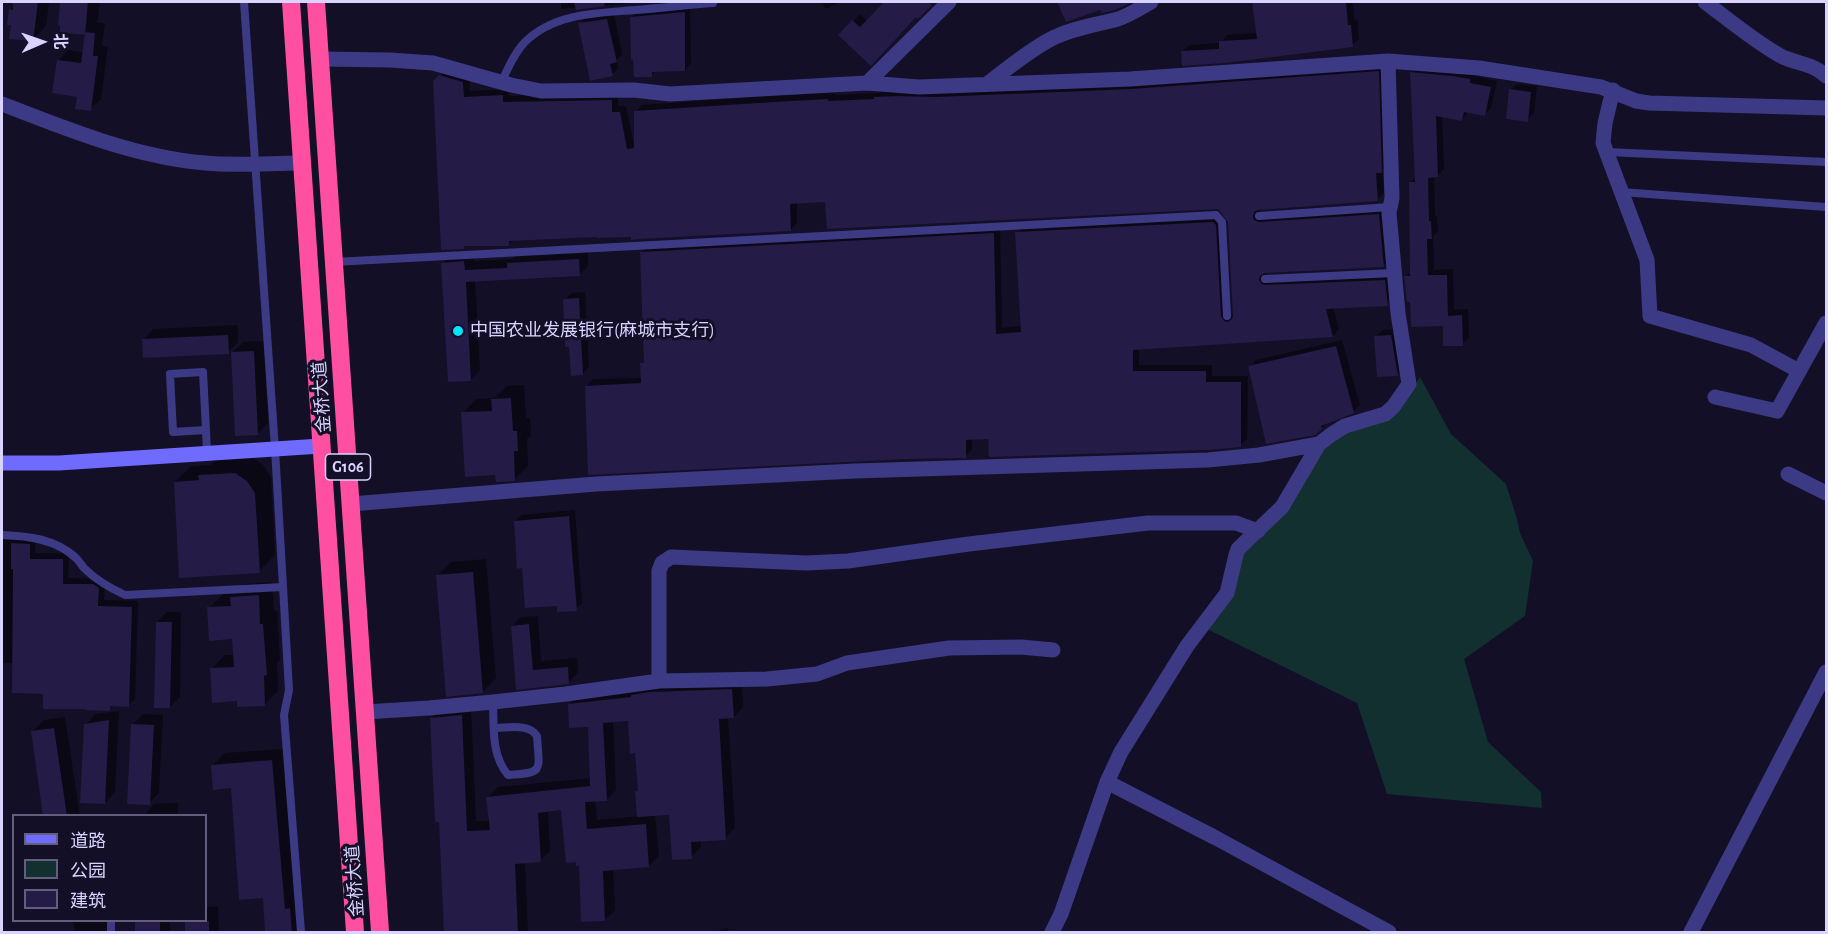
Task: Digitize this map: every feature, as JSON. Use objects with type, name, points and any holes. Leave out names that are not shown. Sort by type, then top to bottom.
[{"type":"highway","name":"金桥大道","points":[[291,2],[355,933]]},
{"type":"highway","name":"金桥大道","points":[[316,2],[380,933]]},
{"type":"street","points":[[867,83],[949,2]]},
{"type":"street","points":[[986,84],[1052,38],[1076,29],[1120,18],[1151,2]]},
{"type":"street","points":[[1706,2],[1780,56],[1809,65],[1827,76]]},
{"type":"street","points":[[320,59],[433,63],[541,91],[634,90],[670,93],[867,83],[919,87],[1130,79],[1389,61],[1479,68],[1601,87],[1649,103],[1827,108]]},
{"type":"street","points":[[1052,933],[1061,914],[1107,782],[1121,752],[1187,646],[1227,593],[1238,549],[1281,507],[1319,444],[1346,426],[1385,414],[1393,407],[1409,384],[1398,313],[1389,213],[1392,198],[1389,61]]},
{"type":"street","points":[[1613,90],[1603,143],[1647,260],[1650,316],[1751,345],[1799,371]]},
{"type":"street","points":[[2,104],[98,139],[166,158],[204,163],[302,163]]},
{"type":"street","points":[[1715,397],[1777,411],[1827,323]]},
{"type":"street","points":[[351,504],[596,484],[855,471],[1208,460],[1259,455],[1319,444]]},
{"type":"street","points":[[2,463],[59,463],[321,446]]},
{"type":"street","points":[[1788,474],[1827,493]]},
{"type":"street","points":[[659,681],[659,571],[662,563],[671,557],[806,563],[848,561],[1148,523],[1236,523],[1258,531]]},
{"type":"street","points":[[365,712],[493,702],[659,681],[767,680],[817,674],[847,663],[949,648],[1010,647],[1053,650]]},
{"type":"street","points":[[1691,933],[1827,672]]},
{"type":"street","points":[[1107,782],[1216,838],[1389,933]]},
{"type":"lane","points":[[244,2],[289,690],[284,715],[301,933]]},
{"type":"lane","points":[[502,81],[512,60],[525,42],[540,30],[562,20],[585,15],[713,3]]},
{"type":"lane","points":[[1607,152],[1827,162]]},
{"type":"lane","points":[[1621,192],[1827,207]]},
{"type":"lane","points":[[1259,216],[1390,207]]},
{"type":"lane","points":[[334,262],[1216,215],[1222,222],[1227,316]]},
{"type":"lane","points":[[1265,279],[1394,273]]},
{"type":"lane","points":[[206,430],[173,432],[170,374],[203,372],[206,430],[207,453]]},
{"type":"lane","points":[[2,535],[28,536],[58,546],[76,558],[92,576],[125,594],[144,595],[283,587]]},
{"type":"lane","points":[[493,702],[494,728],[496,756],[501,767],[508,775],[529,774],[535,771],[539,765],[535,732],[526,728],[494,728]]},
{"type":"green space","points":[[1420,377],[1451,434],[1506,484],[1520,533],[1533,561],[1525,616],[1464,659],[1488,742],[1541,792],[1542,808],[1387,794],[1357,703],[1207,629],[1240,556],[1321,449],[1337,434],[1396,414]]},
{"type":"building","points":[[13,2],[38,2],[33,41],[9,39],[11,25],[7,25],[9,9],[13,10]]},
{"type":"building","points":[[60,2],[88,2],[85,35],[60,32],[60,25],[58,25]]},
{"type":"building","points":[[574,2],[604,2],[605,6],[576,10]]},
{"type":"building","points":[[884,2],[928,2],[932,5],[918,19],[916,17],[871,66],[838,35],[852,20],[860,27]]},
{"type":"building","points":[[1057,2],[1132,2],[1115,10],[1102,13],[1100,10],[1066,22]]},
{"type":"building","points":[[1252,2],[1346,2],[1353,47],[1182,66],[1181,51],[1219,49],[1219,41],[1257,39]]},
{"type":"building","points":[[685,12],[685,71],[652,72],[652,77],[634,77],[633,59],[631,60],[630,17]]},
{"type":"building","points":[[607,19],[617,62],[610,64],[613,76],[590,81],[578,23]]},
{"type":"building","points":[[85,32],[95,33],[93,56],[98,56],[91,111],[75,109],[77,97],[52,93],[57,60],[81,63]]},
{"type":"building","points":[[1379,71],[1382,173],[1376,173],[1378,201],[1259,210],[1255,211],[1253,216],[1254,220],[1259,222],[1379,214],[1384,267],[1265,273],[1260,276],[1259,280],[1265,285],[1385,280],[1388,306],[1326,309],[1333,337],[1133,350],[1133,371],[1206,371],[1206,382],[1241,382],[1241,447],[989,457],[988,439],[966,440],[966,458],[588,475],[585,386],[641,383],[640,363],[644,363],[640,252],[994,233],[996,334],[1021,332],[1015,232],[1213,222],[1216,225],[1221,316],[1224,321],[1228,322],[1233,316],[1228,222],[1218,209],[827,229],[825,202],[790,204],[791,231],[631,240],[631,237],[597,237],[509,241],[509,246],[464,246],[464,249],[441,250],[433,81],[439,75],[463,82],[464,97],[503,95],[503,102],[612,100],[612,112],[620,112],[627,149],[634,148],[634,111],[828,99],[828,101],[898,96],[935,97],[1131,89]]},
{"type":"building","points":[[1410,72],[1470,79],[1470,83],[1491,87],[1485,116],[1464,112],[1462,121],[1436,116],[1438,177],[1428,178],[1429,221],[1431,221],[1432,239],[1427,239],[1428,275],[1447,275],[1448,316],[1462,315],[1463,346],[1443,346],[1443,326],[1411,327],[1410,302],[1407,302],[1404,276],[1410,276],[1409,182],[1415,182]]},
{"type":"building","points":[[1509,89],[1531,92],[1528,122],[1506,119]]},
{"type":"building","points":[[579,259],[580,276],[466,282],[471,381],[448,382],[441,263],[464,261],[465,270],[507,268],[507,263]]},
{"type":"building","points":[[579,298],[583,375],[571,376],[569,347],[565,347],[563,299]]},
{"type":"building","points":[[228,335],[229,354],[143,358],[142,339]]},
{"type":"building","points":[[1391,335],[1398,376],[1377,377],[1374,336]]},
{"type":"building","points":[[1336,346],[1354,413],[1321,426],[1322,429],[1315,435],[1266,444],[1248,366]]},
{"type":"building","points":[[254,351],[258,435],[235,436],[231,352]]},
{"type":"building","points":[[511,398],[513,431],[517,431],[518,451],[514,451],[515,481],[496,482],[495,475],[465,477],[461,412],[492,411],[491,399]]},
{"type":"building","points":[[235,473],[247,481],[255,493],[260,573],[179,578],[174,482],[199,480],[198,475]]},
{"type":"building","points":[[569,516],[577,611],[557,612],[557,606],[525,608],[522,568],[517,569],[514,521]]},
{"type":"building","points":[[11,543],[30,544],[30,559],[63,559],[63,584],[93,584],[99,588],[98,606],[132,607],[129,707],[110,706],[110,711],[43,709],[43,694],[12,693],[13,569],[11,569]]},
{"type":"building","points":[[473,572],[483,693],[446,697],[436,575]]},
{"type":"building","points":[[259,595],[260,624],[263,624],[267,675],[264,676],[265,706],[237,707],[237,701],[212,703],[210,668],[234,667],[232,639],[209,641],[207,607],[231,606],[230,597]]},
{"type":"building","points":[[156,622],[172,622],[170,708],[154,708]]},
{"type":"building","points":[[529,624],[533,670],[568,667],[569,684],[516,690],[511,626]]},
{"type":"building","points":[[732,689],[734,718],[719,719],[726,840],[691,842],[692,859],[672,860],[669,815],[637,817],[635,791],[638,791],[635,753],[630,754],[628,721],[603,723],[607,801],[585,802],[587,829],[646,824],[649,867],[603,871],[605,921],[581,922],[579,866],[576,866],[576,862],[566,863],[561,810],[538,813],[541,862],[515,864],[518,933],[444,933],[439,822],[435,822],[430,718],[462,715],[467,831],[490,830],[486,797],[590,786],[588,727],[569,728],[568,704],[631,697],[631,695],[650,692]]},
{"type":"building","points":[[109,720],[105,804],[80,803],[84,724]]},
{"type":"building","points":[[131,724],[154,725],[150,805],[127,804]]},
{"type":"building","points":[[54,728],[67,814],[43,814],[31,731]]},
{"type":"building","points":[[272,760],[285,909],[290,908],[292,933],[265,933],[263,898],[239,900],[231,788],[213,790],[211,765]]},
{"type":"building","points":[[209,921],[209,933],[185,933],[185,922]]},
{"type":"building","points":[[135,922],[160,922],[160,933],[135,933]]},
{"type":"place","name":"中国农业发展银行(麻城市支行)","points":[[458,331]]}]
